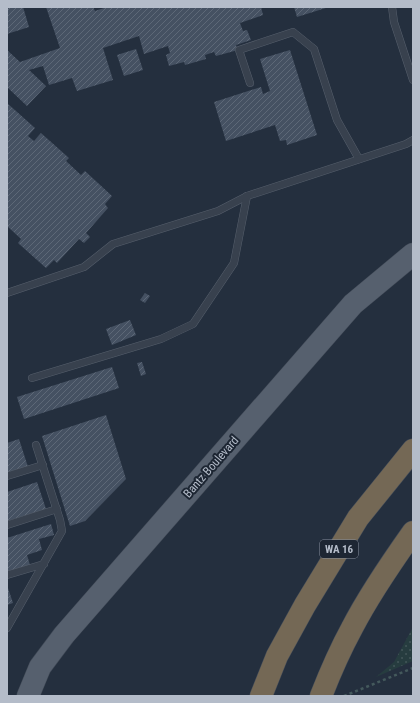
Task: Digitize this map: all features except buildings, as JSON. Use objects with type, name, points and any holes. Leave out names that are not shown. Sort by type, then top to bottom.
[{"type":"highway","name":"WA 16","points":[[261,696],[277,656],[305,605],[358,518],[413,450]]},
{"type":"highway","points":[[321,696],[352,627],[386,571],[413,532]]},
{"type":"main road","name":"Bantz Boulevard","points":[[28,696],[40,667],[64,635],[326,334],[353,304],[413,254]]},
{"type":"lane","points":[[392,7],[394,22],[413,80]]},
{"type":"lane","points":[[250,83],[239,50],[293,32],[314,49],[337,120],[358,159]]},
{"type":"lane","points":[[7,293],[84,267],[113,244],[218,211],[247,196],[406,144],[413,140]]},
{"type":"lane","points":[[32,378],[161,340],[193,324],[234,264],[247,196]]},
{"type":"lane","points":[[7,628],[62,531],[57,509],[36,446]]},
{"type":"lane","points":[[7,476],[43,465]]},
{"type":"lane","points":[[7,525],[57,509]]},
{"type":"lane","points":[[7,575],[44,564]]},
{"type":"path","points":[[344,696],[413,668]]},
{"type":"green space","points":[[413,627],[413,661],[376,677],[394,662]]}]
